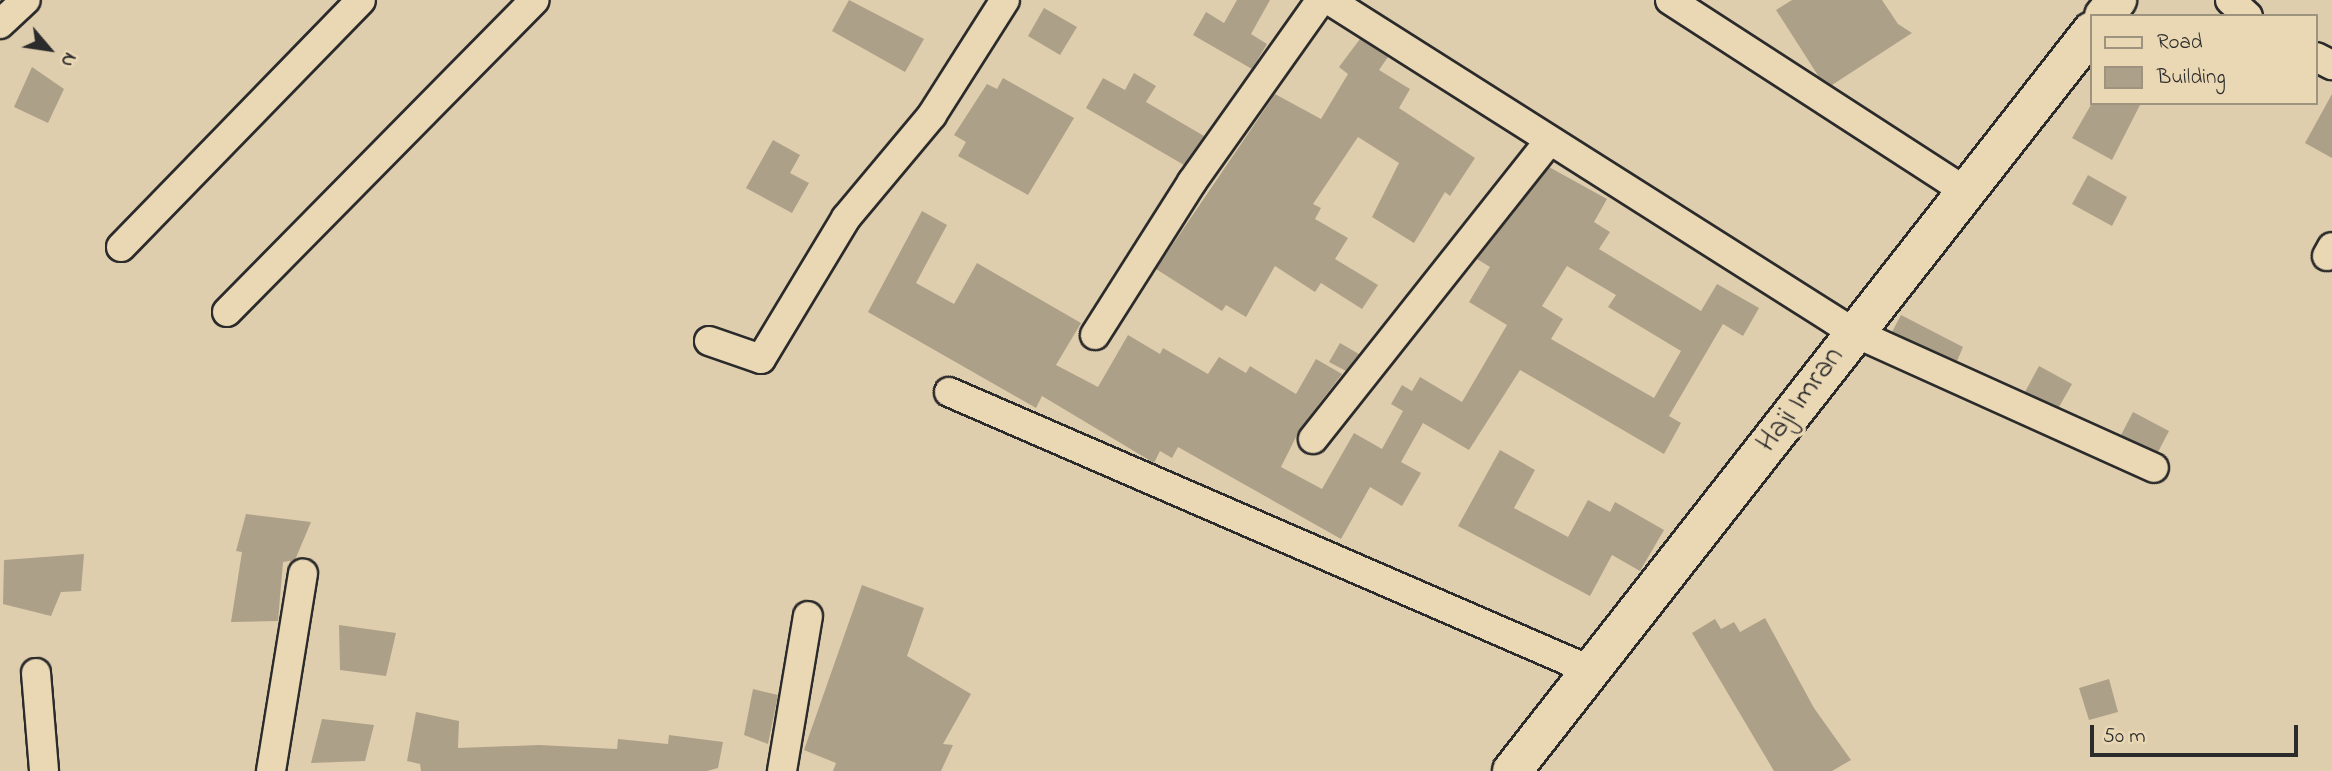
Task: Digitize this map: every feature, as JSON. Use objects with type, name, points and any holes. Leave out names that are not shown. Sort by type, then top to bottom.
[{"type":"street","points":[[0,24],[26,0]]},
{"type":"street","points":[[121,247],[361,0]]},
{"type":"street","points":[[228,312],[535,0]]},
{"type":"street","points":[[709,341],[761,359],[846,218],[932,115],[1005,0]]},
{"type":"street","points":[[1096,335],[1192,182],[1321,0]]},
{"type":"street","points":[[1329,0],[1853,332],[2154,468]]},
{"type":"street","points":[[1670,0],[1965,191]]},
{"type":"street","points":[[2106,14],[2117,0]]},
{"type":"street","points":[[2230,0],[2246,14]]},
{"type":"street","name":"Haji Imran","points":[[1526,765],[1592,671],[1853,332],[2090,34]]},
{"type":"street","points":[[1313,439],[1549,141]]},
{"type":"street","points":[[949,393],[1592,671]]},
{"type":"street","points":[[271,771],[303,574]]},
{"type":"street","points":[[782,771],[808,616]]},
{"type":"street","points":[[36,673],[44,771]]},
{"type":"building","points":[[849,0],[924,39],[905,72],[832,31]]},
{"type":"building","points":[[1237,0],[1270,0],[1251,34],[1267,44],[1252,69],[1193,35],[1206,12],[1224,23]]},
{"type":"building","points":[[1792,0],[1882,0],[1898,24],[1912,33],[1832,85],[1819,77],[1776,10]]},
{"type":"building","points":[[1044,8],[1077,27],[1060,55],[1028,36]]},
{"type":"building","points":[[1360,39],[1388,57],[1379,70],[1410,89],[1399,108],[1475,158],[1450,196],[1445,192],[1414,243],[1372,217],[1399,163],[1358,137],[1313,204],[1321,208],[1315,219],[1348,238],[1335,259],[1378,285],[1362,309],[1321,283],[1315,292],[1275,266],[1246,317],[1226,305],[1222,311],[1156,269],[1275,94],[1321,119],[1348,74],[1339,67]]},
{"type":"building","points":[[32,67],[64,89],[48,123],[14,107]]},
{"type":"building","points":[[1134,73],[1156,86],[1146,102],[1204,136],[1184,165],[1086,108],[1103,78],[1125,90]]},
{"type":"building","points":[[1003,78],[1074,118],[1028,195],[958,156],[966,142],[954,135],[987,84],[997,89]]},
{"type":"building","points":[[2332,94],[2332,158],[2305,143]]},
{"type":"building","points":[[2091,105],[2140,105],[2112,160],[2072,138]]},
{"type":"building","points":[[773,140],[800,155],[790,173],[809,183],[792,213],[746,188]]},
{"type":"building","points":[[1549,167],[1607,199],[1594,222],[1610,232],[1599,249],[1701,311],[1717,284],[1759,308],[1743,336],[1723,324],[1669,416],[1681,423],[1664,454],[1520,370],[1469,450],[1423,423],[1401,462],[1421,473],[1402,506],[1370,487],[1341,539],[1178,447],[1172,458],[1160,451],[1154,463],[1042,396],[1036,408],[868,312],[922,211],[947,225],[916,283],[954,304],[977,263],[1081,323],[1056,365],[1098,387],[1128,335],[1160,354],[1163,348],[1208,374],[1219,357],[1246,373],[1250,366],[1296,394],[1316,359],[1342,374],[1300,429],[1281,467],[1322,489],[1354,433],[1382,449],[1403,411],[1391,404],[1402,385],[1412,391],[1420,377],[1462,402],[1507,325],[1469,302],[1490,267],[1477,259]],"holes":[[[1567,266],[1616,295],[1608,307],[1681,351],[1654,398],[1551,339],[1563,319],[1542,306]]]},
{"type":"building","points":[[2088,175],[2127,197],[2112,226],[2072,204]]},
{"type":"building","points":[[1901,315],[1963,347],[1957,361],[1892,332]]},
{"type":"building","points":[[1340,343],[1359,354],[1346,371],[1329,362]]},
{"type":"building","points":[[2039,366],[2072,384],[2059,407],[2025,392]]},
{"type":"building","points":[[2133,412],[2169,431],[2158,452],[2121,435]]},
{"type":"building","points":[[1500,450],[1535,470],[1514,508],[1568,537],[1588,500],[1610,512],[1615,502],[1664,530],[1640,571],[1612,555],[1590,596],[1458,526]]},
{"type":"building","points":[[246,514],[311,522],[295,560],[283,562],[278,621],[231,622],[242,552],[236,551]]},
{"type":"building","points":[[84,554],[81,591],[61,592],[51,616],[3,604],[4,560]]},
{"type":"building","points":[[862,585],[924,608],[907,656],[971,694],[943,744],[953,745],[941,771],[833,771],[836,763],[804,750]]},
{"type":"building","points":[[1765,618],[1814,708],[1851,760],[1832,771],[1774,771],[1692,633],[1715,619],[1721,629],[1734,622],[1740,632]]},
{"type":"building","points":[[339,625],[396,633],[386,676],[340,670]]},
{"type":"building","points":[[2109,679],[2118,712],[2089,720],[2079,688]]},
{"type":"building","points":[[753,689],[778,695],[768,744],[744,735]]},
{"type":"building","points":[[416,712],[459,721],[458,748],[539,745],[617,749],[618,739],[668,744],[669,735],[723,742],[718,768],[707,771],[421,771],[420,764],[407,761]]},
{"type":"building","points":[[322,719],[374,725],[365,761],[311,763]]}]
